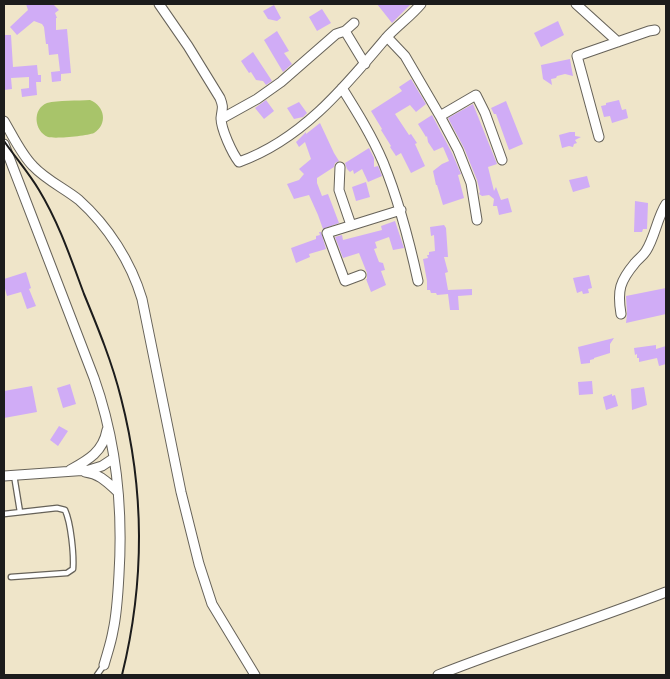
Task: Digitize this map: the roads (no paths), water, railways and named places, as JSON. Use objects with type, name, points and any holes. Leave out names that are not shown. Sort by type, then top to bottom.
[{"type":"street","points":[[159,4],[220,98],[223,106],[221,119],[239,162],[262,153],[304,126],[365,64],[387,37],[412,15],[421,4]]},
{"type":"street","points":[[576,4],[618,42]]},
{"type":"street","points":[[221,119],[257,99],[281,82],[336,34],[345,31],[354,23]]},
{"type":"street","points":[[598,137],[578,56],[655,30]]},
{"type":"street","points":[[345,31],[365,64]]},
{"type":"street","points":[[387,37],[404,56],[458,150],[471,183],[477,220]]},
{"type":"street","points":[[342,88],[375,145],[401,210],[418,281]]},
{"type":"street","points":[[440,116],[476,95],[485,113],[502,160]]},
{"type":"street","points":[[4,121],[34,167],[78,200],[101,224],[122,253],[132,272],[142,299],[181,492],[199,564],[212,604],[256,675]]},
{"type":"street","points":[[4,144],[94,378],[108,425],[118,492],[120,537],[118,587],[113,631],[104,665]]},
{"type":"street","points":[[340,168],[339,190],[351,225]]},
{"type":"street","points":[[620,314],[618,296],[620,286],[646,251],[660,213],[666,204]]},
{"type":"street","points":[[361,275],[345,281],[327,233],[401,210]]},
{"type":"street","points":[[68,471],[85,462],[97,452],[104,441],[108,425]]},
{"type":"street","points":[[4,476],[96,469],[114,458]]},
{"type":"street","points":[[68,471],[90,472],[98,475],[118,492]]},
{"type":"street","points":[[438,675],[583,624],[666,592]]},
{"type":"lane","points":[[14,475],[20,512]]},
{"type":"lane","points":[[4,514],[56,508],[65,510],[73,559],[73,569],[67,573],[11,577]]},
{"type":"lane","points":[[97,675],[104,665]]},
{"type":"railway","points":[[4,141],[35,184],[59,228],[109,358],[129,433],[135,467],[138,502],[138,571],[130,640],[122,675]]}]
